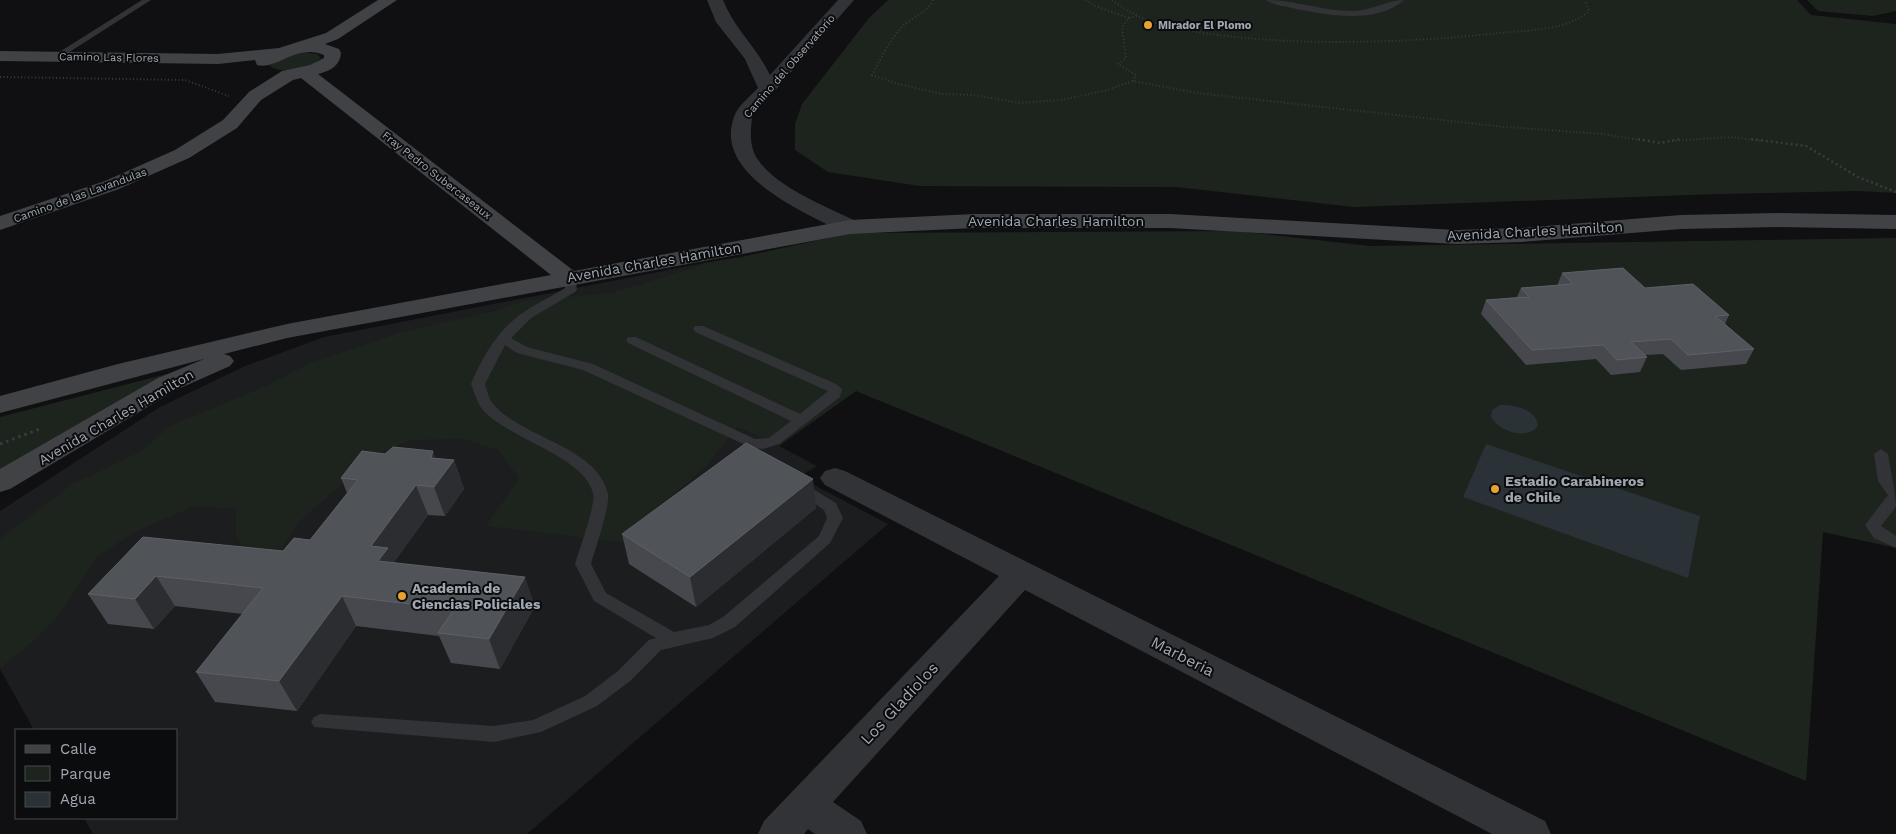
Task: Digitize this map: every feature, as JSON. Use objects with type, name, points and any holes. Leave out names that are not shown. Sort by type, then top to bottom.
[{"type":"main road","points":[[330,43],[389,0]]},
{"type":"main road","name":"Camino Las Flores","points":[[0,56],[218,59],[314,48],[330,43]]},
{"type":"main road","name":"Camino de las Lavandulas","points":[[0,223],[79,197],[150,170],[208,140],[230,124],[253,98],[297,74],[332,61],[334,53],[330,43]]},
{"type":"main road","points":[[253,98],[262,62],[286,51]]},
{"type":"main road","name":"Camino Las Flores","points":[[218,59],[259,68],[270,74],[297,74]]},
{"type":"main road","name":"Fray Pedro Subercaseaux","points":[[297,74],[569,278]]},
{"type":"main road","name":"Avenida Charles Hamilton","points":[[0,406],[127,370],[287,331],[850,227],[964,222],[1170,221],[1464,237],[1522,235],[1776,212],[1896,209]]},
{"type":"main road","name":"Avenida Charles Hamilton","points":[[1680,222],[1777,220],[1896,222]]},
{"type":"main road","name":"Avenida Charles Hamilton","points":[[0,482],[167,384],[203,368],[243,352],[438,304]]},
{"type":"street","points":[[715,0],[724,22],[748,50],[768,89]]},
{"type":"street","name":"Camino del Observatorio","points":[[846,0],[743,116],[739,135],[744,155],[750,164],[771,183],[850,227]]},
{"type":"street","name":"Marberia","points":[[835,478],[1531,834]]},
{"type":"street","name":"Los Gladiolos","points":[[778,834],[1021,572]]},
{"type":"street","points":[[804,805],[847,834]]},
{"type":"lane","points":[[57,56],[147,0]]},
{"type":"lane","points":[[1270,0],[1302,8],[1341,12],[1375,10],[1392,5],[1400,0]]},
{"type":"lane","points":[[569,278],[572,289],[522,319],[504,339],[485,367],[478,384],[487,406],[511,426],[581,464],[594,476],[601,495],[583,564],[600,597],[672,639]]},
{"type":"lane","points":[[504,339],[522,350],[588,367],[754,450],[763,444],[774,441],[835,394],[835,389],[699,329]]},
{"type":"lane","points":[[632,340],[801,420]]},
{"type":"lane","points":[[1881,454],[1886,481],[1896,495],[1872,524],[1874,530],[1896,542]]},
{"type":"lane","points":[[320,722],[494,734],[534,727],[591,701],[624,676],[655,645],[672,639],[714,631],[730,622],[825,540],[835,518],[831,508],[790,481]]},
{"type":"path","points":[[933,0],[930,8],[915,15],[901,26],[872,75],[898,84],[942,94],[973,95],[1020,103],[1061,100],[1107,90],[1133,81],[1197,92],[1505,127],[1603,134],[1660,144],[1681,138],[1731,137],[1806,146],[1858,176],[1896,192]]},
{"type":"path","points":[[1086,0],[1095,6],[1129,18],[1138,16]]},
{"type":"path","points":[[1112,0],[1128,12],[1138,16],[1188,30],[1274,38],[1385,41],[1475,36],[1545,28],[1584,18],[1589,11],[1585,0]]},
{"type":"path","points":[[1129,18],[1122,27],[1126,58],[1118,66],[1136,75],[1133,81]]},
{"type":"path","points":[[0,77],[185,80],[242,101],[253,98]]},
{"type":"shaded area","name":"Academia de Ciencias Policiales","points":[[704,263],[573,352],[779,446],[817,466],[799,477],[888,524],[527,834],[93,834],[85,819],[178,819],[178,729],[33,729],[0,669],[0,511],[160,407],[245,366],[324,337]]},
{"type":"green space","points":[[888,0],[1797,0],[1811,15],[1896,24],[1896,193],[1857,191],[1717,194],[1354,207],[1176,187],[920,186],[828,172],[795,150],[795,124],[802,104],[869,18]]},
{"type":"green space","points":[[1807,0],[1896,0],[1896,11],[1873,16],[1818,11]]},
{"type":"green space","points":[[304,52],[317,54],[321,58],[304,68],[296,70],[275,69],[270,66],[273,60]]},
{"type":"green space","name":"Estadio Carabineros de Chile","points":[[1236,231],[1370,246],[1896,238],[1896,548],[1823,532],[1806,781],[856,391],[779,446],[737,427],[707,465],[676,493],[629,543],[486,526],[519,478],[498,450],[464,439],[410,440],[370,459],[299,522],[277,555],[248,559],[236,534],[236,509],[195,506],[138,530],[97,557],[58,617],[31,643],[0,668],[0,539],[71,485],[141,451],[170,426],[266,386],[310,363],[402,332],[495,311],[528,300],[612,293],[697,267],[704,263],[741,257],[851,233]]},
{"type":"green space","points":[[171,373],[0,473],[0,417]]},
{"type":"water","points":[[1500,405],[1511,405],[1524,409],[1533,415],[1537,420],[1538,426],[1527,433],[1506,430],[1491,417],[1492,410]]},
{"type":"water","points":[[1486,444],[1700,516],[1688,578],[1463,497]]},
{"type":"building","points":[[1623,268],[1645,288],[1693,284],[1729,315],[1715,316],[1754,349],[1688,355],[1671,339],[1631,342],[1647,357],[1617,360],[1603,345],[1532,350],[1486,300],[1529,297],[1521,288],[1573,284],[1562,273]]},
{"type":"building","points":[[746,443],[813,479],[690,577],[622,534]]},
{"type":"building","points":[[393,447],[433,451],[431,458],[454,460],[434,487],[416,485],[371,546],[388,548],[378,561],[525,577],[489,639],[438,633],[454,609],[342,596],[279,681],[196,672],[263,588],[156,576],[135,599],[88,594],[143,537],[283,551],[294,538],[310,540],[358,480],[341,478],[362,451],[385,454]]},
{"type":"place","name":"Mirador El Plomo","points":[[1148,25]]},
{"type":"place","name":"Estadio Carabineros de Chile","points":[[1495,489]]},
{"type":"place","name":"Academia de Ciencias Policiales","points":[[402,596]]}]
